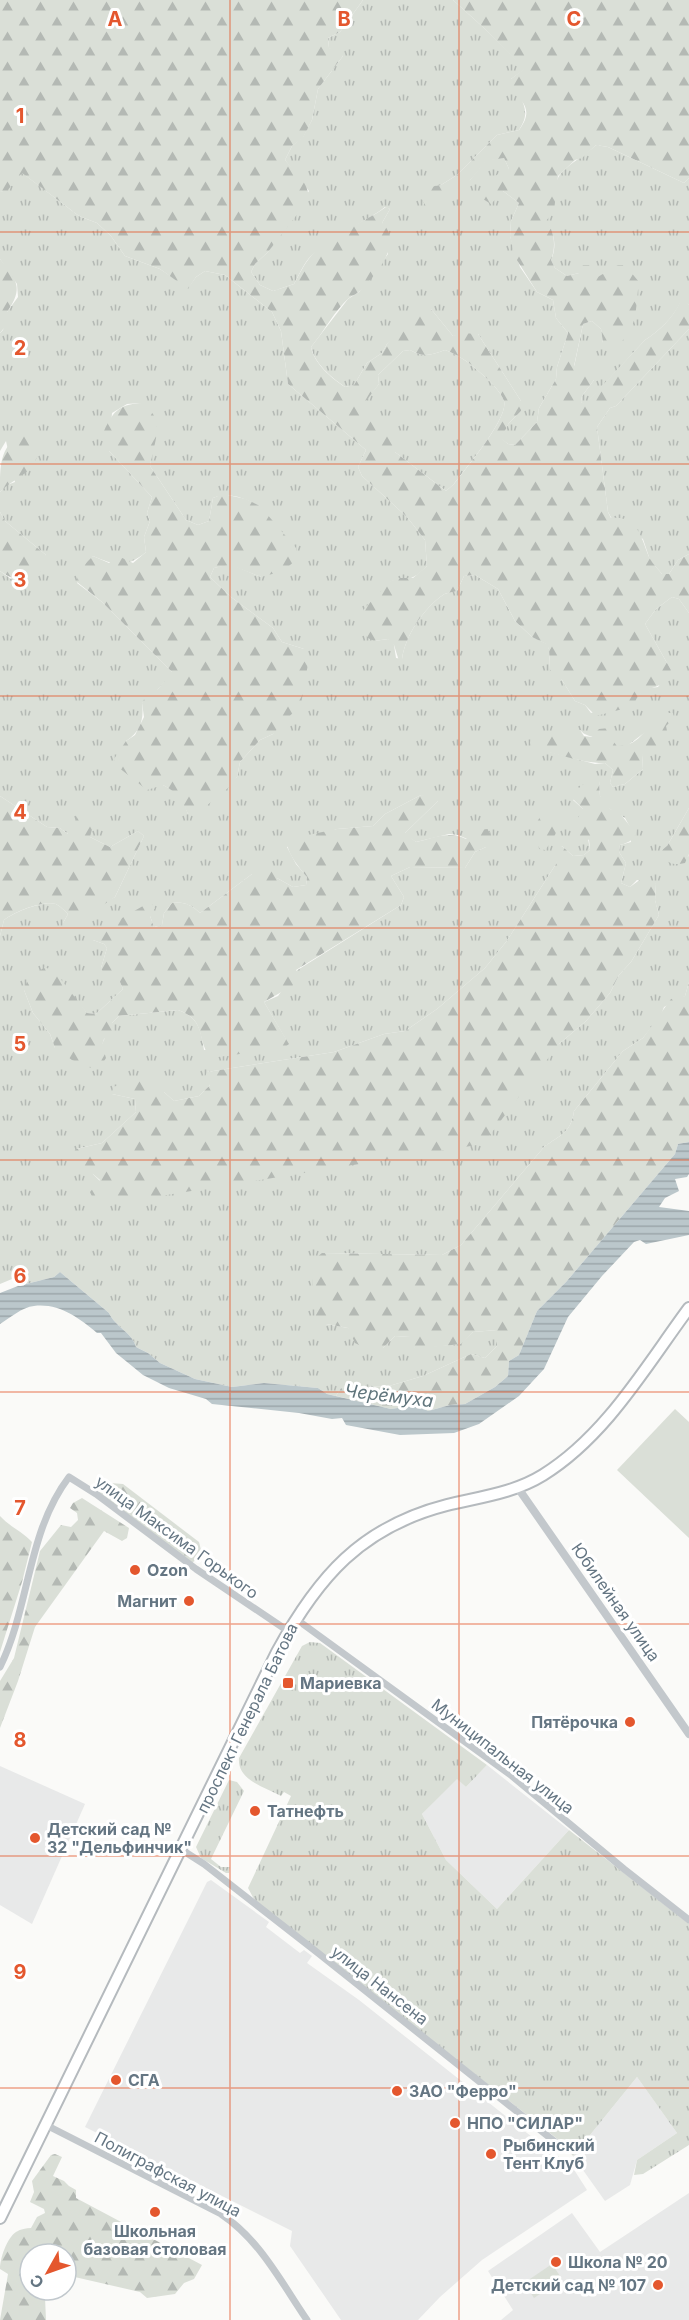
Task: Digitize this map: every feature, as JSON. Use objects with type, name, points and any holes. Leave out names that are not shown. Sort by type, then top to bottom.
[{"type":"main road","name":"проспект Генерала Батова","points":[[0,2218],[288,1631],[296,1619],[335,1568],[363,1543],[381,1531],[430,1510],[518,1488],[558,1465],[598,1428],[625,1396],[689,1308]]},
{"type":"street","name":"улица Максима Горького","points":[[0,1667],[44,1520],[52,1503],[69,1478],[96,1494],[196,1569],[288,1631]]},
{"type":"street","name":"Юбилейная улица","points":[[518,1488],[689,1734]]},
{"type":"street","name":"Муниципальная улица","points":[[296,1619],[512,1776],[689,1920]]},
{"type":"street","name":"улица Нансена","points":[[182,1850],[204,1864],[327,1960],[559,2145]]},
{"type":"street","name":"Полиграфская улица","points":[[46,2126],[238,2225],[258,2246],[307,2320]]},
{"type":"shaded area","name":"Черёмуха","points":[[689,1142],[689,1174],[687,1177],[675,1179],[679,1191],[665,1198],[659,1207],[689,1211],[689,1235],[646,1244],[640,1240],[634,1242],[568,1317],[544,1369],[519,1396],[479,1424],[454,1433],[400,1435],[346,1425],[342,1418],[332,1419],[299,1413],[212,1404],[206,1399],[169,1388],[143,1375],[116,1353],[101,1333],[97,1333],[68,1313],[52,1307],[30,1307],[0,1324],[0,1293],[54,1277],[60,1272],[109,1313],[131,1337],[136,1347],[160,1363],[195,1379],[232,1387],[264,1383],[318,1388],[327,1394],[391,1409],[417,1405],[428,1411],[450,1405],[465,1404],[495,1387],[508,1376],[509,1361],[519,1355],[537,1311],[566,1282],[675,1154],[678,1144]]},
{"type":"shaded area","points":[[487,1765],[569,1830],[497,1909],[446,1860],[422,1814],[457,1778],[466,1787]]},
{"type":"shaded area","name":"Детский сад № 32 \"Дельфинчик\"","points":[[0,1766],[85,1804],[32,1924],[0,1905]]},
{"type":"shaded area","points":[[211,1880],[269,1922],[266,1927],[300,1953],[304,1950],[312,1956],[307,1963],[359,2000],[546,2148],[571,2165],[587,2190],[482,2260],[418,2320],[341,2320],[290,2246],[292,2231],[85,2127],[207,1882]]},
{"type":"shaded area","points":[[637,2077],[677,2133],[637,2160],[630,2185],[605,2201],[573,2156]]},
{"type":"shaded area","name":"Школа № 20","points":[[689,2193],[689,2320],[501,2320],[513,2310],[488,2271],[572,2213],[600,2252]]},
{"type":"green space","points":[[0,0],[363,0],[340,32],[328,38],[329,48],[340,50],[343,56],[318,89],[312,120],[303,138],[292,146],[285,160],[304,183],[309,199],[268,252],[255,264],[251,272],[260,285],[273,291],[294,284],[308,259],[318,248],[386,207],[390,209],[382,223],[388,231],[390,240],[385,258],[360,291],[349,298],[339,309],[311,347],[316,359],[329,375],[345,387],[354,385],[367,363],[382,353],[408,321],[421,310],[431,309],[453,336],[462,333],[478,334],[521,401],[521,411],[509,423],[501,438],[508,444],[515,445],[537,422],[539,408],[556,379],[557,367],[568,333],[556,318],[553,300],[537,292],[515,257],[510,236],[511,221],[519,203],[503,191],[491,204],[483,199],[481,189],[498,174],[509,169],[504,158],[486,161],[460,190],[444,202],[426,206],[422,200],[430,187],[441,185],[457,175],[497,135],[519,130],[526,117],[525,106],[507,88],[511,79],[524,69],[453,0],[689,0],[689,178],[684,183],[608,147],[596,145],[558,176],[554,211],[546,221],[554,240],[551,260],[555,268],[567,276],[579,273],[583,265],[589,265],[596,278],[618,265],[625,265],[639,282],[634,320],[627,336],[620,343],[611,348],[603,343],[601,329],[592,321],[583,324],[574,366],[587,357],[592,359],[594,380],[582,396],[581,402],[585,404],[645,340],[665,324],[680,302],[687,302],[689,305],[689,329],[616,406],[610,408],[597,427],[608,512],[611,518],[628,520],[633,524],[641,536],[650,559],[662,574],[669,574],[678,560],[689,554],[689,613],[679,599],[672,597],[656,609],[645,624],[671,670],[668,678],[658,686],[641,693],[634,706],[596,716],[585,705],[575,701],[562,680],[554,676],[550,669],[549,649],[546,644],[532,637],[515,621],[498,589],[475,575],[464,576],[457,591],[445,594],[429,607],[411,632],[402,659],[399,661],[394,645],[390,644],[388,639],[374,641],[368,638],[361,629],[359,619],[364,609],[389,582],[398,578],[413,578],[427,566],[425,540],[407,517],[362,476],[358,467],[366,450],[288,384],[281,331],[272,312],[225,275],[205,271],[196,277],[188,289],[160,269],[125,256],[111,236],[97,223],[79,216],[22,173],[7,191],[0,192]],"holes":[[[410,350],[428,355],[445,350],[456,355],[489,381],[504,401],[504,409],[493,431],[476,456],[446,491],[395,452],[396,435],[366,401],[379,384],[378,375],[403,351]]]},
{"type":"green space","points":[[363,0],[453,0],[525,69],[511,79],[525,110],[523,123],[519,130],[497,135],[457,175],[441,185],[430,187],[470,180],[486,160],[504,158],[509,169],[503,191],[519,203],[511,221],[510,236],[520,267],[537,292],[553,300],[556,318],[568,333],[557,367],[556,379],[539,408],[537,422],[515,445],[508,444],[500,438],[509,423],[521,411],[521,401],[478,334],[453,336],[431,309],[387,344],[382,353],[367,363],[354,385],[345,387],[316,359],[311,347],[348,299],[359,292],[388,254],[382,223],[390,209],[385,207],[319,249],[306,262],[294,284],[273,291],[260,285],[251,272],[255,264],[268,252],[309,191],[285,160],[292,146],[303,137],[312,120],[318,89],[343,56],[329,48],[328,38],[340,32]]},
{"type":"green space","points":[[596,145],[608,147],[684,183],[689,178],[689,305],[686,302],[680,303],[665,324],[645,340],[585,405],[581,402],[582,396],[594,380],[574,367],[583,324],[592,321],[601,329],[603,343],[605,273],[596,279],[579,273],[567,276],[555,268],[551,260],[554,240],[545,221],[554,202],[559,176]]},
{"type":"green space","points":[[21,172],[79,216],[97,223],[111,236],[125,256],[160,269],[188,288],[196,277],[205,271],[225,275],[272,312],[281,331],[288,384],[366,450],[358,467],[362,476],[407,517],[425,540],[427,566],[413,577],[393,581],[384,589],[374,641],[388,639],[394,645],[396,658],[402,659],[411,632],[429,607],[445,594],[457,591],[464,576],[475,575],[498,589],[515,621],[532,637],[547,644],[550,669],[562,680],[575,701],[585,705],[591,713],[636,698],[644,689],[658,687],[671,670],[645,624],[656,609],[672,597],[679,599],[689,613],[689,808],[667,846],[688,857],[689,854],[689,982],[685,996],[664,1007],[661,1015],[643,1038],[623,1051],[574,1111],[567,1129],[544,1147],[461,1245],[442,1255],[322,1253],[326,1324],[348,1328],[383,1348],[395,1336],[411,1337],[415,1348],[460,1344],[473,1332],[497,1330],[497,1346],[485,1358],[471,1354],[423,1376],[389,1386],[341,1388],[336,1396],[327,1394],[318,1388],[264,1383],[232,1387],[195,1379],[160,1363],[136,1347],[131,1337],[109,1313],[60,1272],[54,1277],[18,1286],[12,1279],[0,1284],[0,936],[4,920],[29,908],[51,903],[58,905],[68,914],[63,923],[115,897],[144,836],[138,831],[110,847],[90,837],[68,834],[60,828],[47,827],[0,796],[0,571],[11,579],[46,555],[5,521],[0,512],[0,492],[7,485],[15,482],[6,441],[0,451],[0,333],[3,330],[7,312],[18,297],[17,284],[0,259],[0,192],[7,190]],"holes":[[[140,403],[152,453],[150,466],[186,520],[198,525],[209,521],[213,498],[219,496],[237,497],[260,506],[261,577],[230,564],[214,568],[210,577],[231,597],[273,628],[282,642],[304,649],[273,734],[260,740],[240,762],[237,777],[188,814],[183,801],[176,792],[163,785],[126,741],[135,733],[140,724],[142,703],[173,673],[102,602],[77,583],[93,556],[121,564],[133,561],[146,552],[144,537],[150,521],[147,513],[152,497],[109,451],[112,413],[127,404]],[[580,730],[588,736],[608,740],[617,746],[627,746],[648,730],[642,755],[643,769],[625,784],[613,787],[610,783],[613,770],[605,763],[595,764],[550,752]],[[599,781],[600,796],[610,809],[625,818],[630,827],[631,842],[620,845],[619,852],[626,863],[621,883],[630,887],[637,880],[656,884],[655,900],[659,915],[631,962],[619,975],[610,993],[586,1021],[559,1044],[100,1181],[93,1174],[76,1149],[102,1143],[136,1112],[135,1099],[112,1094],[164,1092],[174,1101],[199,1096],[210,1085],[207,1072],[334,1052],[384,1034],[405,1031],[437,1009],[485,968],[506,942],[556,864],[562,846],[573,856],[584,855],[590,850],[583,809],[573,800]],[[421,795],[438,801],[404,834],[416,842],[449,834],[458,835],[486,847],[475,852],[465,868],[410,867],[391,876],[404,897],[401,905],[296,971],[278,996],[264,1002],[288,1043],[204,1050],[200,1031],[195,1021],[178,1010],[119,1016],[112,1023],[102,1044],[55,1048],[50,1034],[33,1013],[24,990],[76,1001],[87,1013],[96,1014],[123,989],[120,982],[101,968],[107,948],[104,944],[93,940],[150,916],[154,927],[162,925],[164,913],[172,903],[187,904],[200,913],[252,874],[277,878],[293,887],[306,885],[307,877],[296,864],[287,847],[337,829],[373,826],[385,814]]]},
{"type":"green space","points":[[0,259],[11,273],[17,290],[7,312],[9,322],[0,333]]},
{"type":"green space","points":[[689,329],[689,554],[678,560],[669,574],[662,574],[650,560],[643,539],[612,519],[608,512],[597,427],[610,408],[616,406]]},
{"type":"green space","points":[[410,350],[428,355],[445,350],[456,355],[489,381],[504,401],[504,409],[493,431],[476,456],[446,491],[395,452],[365,401],[379,384],[378,375],[403,351]]},
{"type":"green space","points":[[140,403],[149,409],[157,423],[150,466],[186,520],[198,525],[209,521],[213,498],[223,494],[246,499],[260,506],[296,548],[296,560],[283,571],[261,577],[230,565],[214,568],[210,577],[231,597],[273,628],[282,642],[304,649],[309,658],[301,704],[273,734],[260,740],[240,762],[237,777],[228,788],[199,812],[188,814],[172,791],[163,785],[147,790],[118,767],[114,759],[126,741],[135,735],[144,717],[142,703],[147,694],[158,689],[172,672],[102,602],[77,582],[78,571],[93,556],[109,563],[118,556],[133,563],[146,552],[144,537],[150,521],[147,513],[152,497],[109,451],[104,431],[117,411]]},
{"type":"green space","points":[[19,434],[29,436],[39,448],[37,457],[30,469],[0,492],[2,458],[8,446]]},
{"type":"green space","points":[[0,512],[5,521],[46,555],[41,571],[16,579],[0,571]]},
{"type":"green space","points":[[663,713],[673,713],[674,718],[666,726],[667,731],[656,747],[642,755],[643,769],[625,784],[613,787],[610,783],[613,770],[605,763],[589,762],[533,748],[530,743],[531,739],[580,730],[584,736],[592,737],[599,729],[609,728],[617,746],[625,745],[638,739]]},
{"type":"green space","points":[[596,778],[599,781],[600,796],[608,801],[610,809],[618,811],[630,826],[635,826],[637,829],[632,840],[620,845],[619,852],[626,863],[621,883],[630,887],[645,876],[656,884],[655,900],[659,915],[631,962],[619,975],[610,993],[586,1021],[559,1044],[483,1144],[142,1199],[94,1201],[90,1192],[100,1180],[93,1174],[76,1172],[67,1161],[76,1149],[102,1143],[136,1112],[135,1099],[112,1094],[113,1087],[131,1081],[165,1078],[168,1084],[164,1092],[174,1101],[199,1096],[210,1085],[204,1079],[207,1072],[334,1052],[384,1034],[405,1031],[437,1009],[485,968],[506,942],[556,864],[557,851],[562,846],[573,856],[584,855],[590,850],[589,840],[576,834],[574,825],[583,809],[573,799],[573,793],[586,782]]},
{"type":"green space","points":[[421,795],[436,796],[438,801],[405,833],[416,842],[448,835],[466,839],[478,830],[488,829],[492,838],[486,847],[475,852],[465,868],[410,867],[391,876],[404,897],[401,905],[296,970],[299,982],[264,1002],[289,1044],[284,1048],[211,1058],[194,1019],[187,1014],[178,1010],[119,1016],[112,1023],[114,1033],[104,1039],[102,1045],[106,1058],[101,1066],[91,1068],[72,1060],[55,1048],[50,1034],[33,1013],[24,990],[28,979],[45,967],[56,973],[87,1013],[96,1014],[123,989],[120,982],[107,980],[101,968],[107,948],[104,944],[93,940],[92,935],[150,902],[155,908],[150,916],[154,927],[162,925],[164,913],[172,903],[187,904],[200,913],[252,874],[269,866],[274,869],[277,878],[293,887],[306,885],[307,877],[291,856],[287,842],[337,829],[373,826],[385,814]]},
{"type":"green space","points":[[0,796],[47,827],[60,828],[68,834],[73,833],[77,814],[86,812],[94,821],[90,837],[110,847],[138,831],[144,836],[115,897],[63,930],[63,923],[68,914],[58,905],[50,903],[29,907],[4,920],[0,936]]},
{"type":"green space","points":[[553,806],[558,817],[557,829],[545,850],[539,849],[536,824],[545,808]]},
{"type":"green space","points":[[689,808],[689,854],[685,863],[673,864],[664,858],[661,851],[667,846]]},
{"type":"green space","points":[[689,982],[689,1142],[678,1144],[675,1154],[566,1282],[537,1311],[519,1355],[509,1361],[508,1376],[495,1387],[465,1404],[450,1405],[428,1411],[417,1405],[391,1409],[336,1396],[341,1388],[389,1386],[423,1376],[471,1354],[485,1358],[497,1346],[497,1330],[473,1332],[461,1344],[415,1349],[410,1337],[395,1336],[383,1348],[371,1351],[355,1343],[348,1328],[326,1324],[315,1315],[311,1262],[322,1253],[442,1255],[461,1245],[544,1147],[567,1129],[574,1111],[623,1051],[643,1038],[671,999],[685,996]]},
{"type":"green space","points":[[675,1409],[689,1422],[689,1538],[617,1470]]},
{"type":"green space","points":[[110,1483],[123,1484],[199,1542],[202,1554],[192,1563],[99,1493],[101,1487]]},
{"type":"green space","points":[[82,1498],[129,1528],[127,1538],[122,1541],[104,1531],[35,1627],[0,1728],[0,1681],[14,1658],[40,1551],[61,1525],[71,1527],[78,1520],[77,1513],[70,1508],[73,1503]]},
{"type":"green space","points":[[0,1516],[32,1542],[0,1652]]},
{"type":"green space","points":[[310,1642],[320,1643],[487,1765],[466,1787],[457,1779],[422,1814],[446,1860],[497,1909],[569,1830],[689,1924],[689,2145],[643,2174],[634,2175],[637,2160],[677,2133],[637,2077],[573,2156],[560,2141],[255,1901],[248,1888],[291,1796],[284,1792],[281,1796],[253,1782],[242,1772],[239,1758],[302,1646]]},
{"type":"green space","points":[[229,1780],[237,1782],[244,1791],[211,1859],[221,1867],[230,1867],[229,1873],[226,1873],[201,1858],[196,1847]]},
{"type":"green space","points":[[51,2155],[62,2157],[53,2176],[76,2190],[76,2198],[202,2265],[194,2279],[184,2283],[175,2294],[147,2298],[140,2292],[78,2278],[78,2242],[18,2242],[18,2302],[45,2302],[46,2320],[0,2320],[8,2274],[0,2269],[3,2254],[7,2243],[16,2232],[31,2228],[37,2217],[45,2213],[44,2209],[30,2202],[34,2192],[32,2181]]},
{"type":"green space","points":[[552,2264],[562,2279],[534,2298],[524,2283]]},
{"type":"place","name":"Ozon","points":[[135,1570]]},
{"type":"place","name":"Магнит","points":[[189,1601]]},
{"type":"place","name":"Мариевка","points":[[288,1683]]},
{"type":"place","name":"Пятёрочка","points":[[630,1722]]},
{"type":"place","name":"Татнефть","points":[[255,1811]]},
{"type":"place","name":"Детский сад № 32 \"Дельфинчик\"","points":[[35,1838]]},
{"type":"place","name":"СГА","points":[[116,2080]]},
{"type":"place","name":"ЗАО \"Ферро\"","points":[[397,2091]]},
{"type":"place","name":"НПО \"СИЛАР\"","points":[[455,2123]]},
{"type":"place","name":"Рыбинский Тент Клуб","points":[[491,2154]]},
{"type":"place","name":"Школьная базовая столовая","points":[[155,2212]]},
{"type":"place","name":"Школа № 20","points":[[556,2262]]},
{"type":"place","name":"Детский сад № 107","points":[[658,2285]]}]
